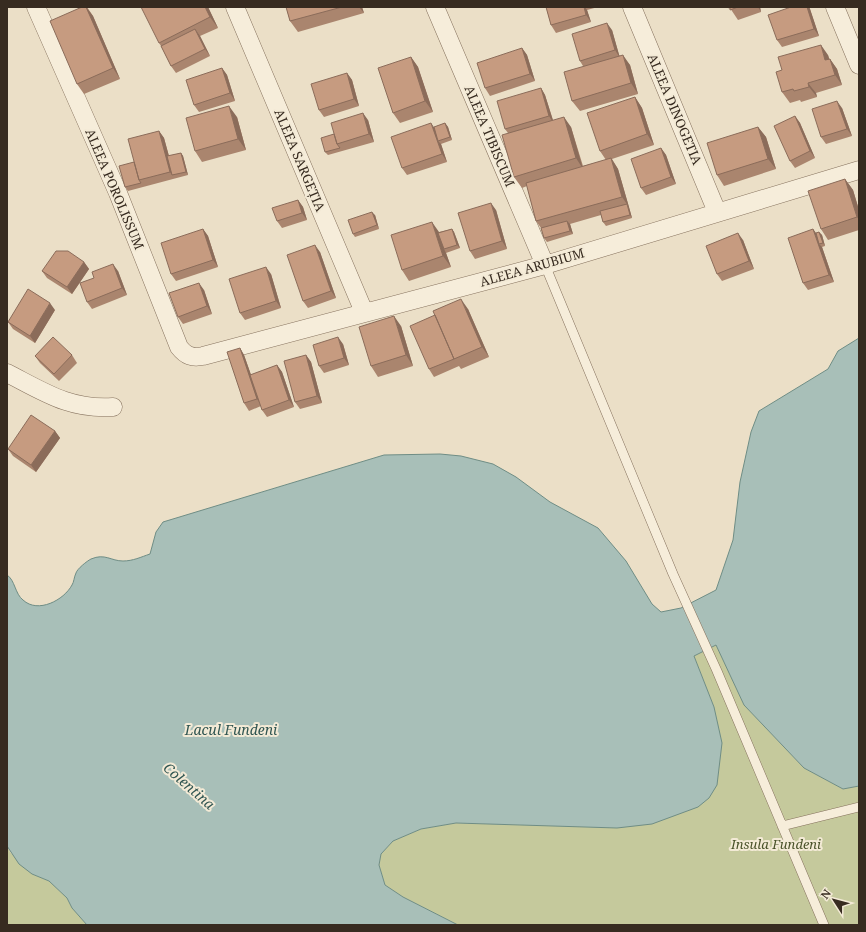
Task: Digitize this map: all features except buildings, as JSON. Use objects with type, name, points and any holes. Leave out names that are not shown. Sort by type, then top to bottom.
[{"type":"street","name":"ALEEA POROLISSUM","points":[[36,7],[118,193],[179,347],[189,356],[203,356]]},
{"type":"street","name":"ALEEA SARGEȚIA","points":[[235,7],[364,312]]},
{"type":"street","name":"ALEEA TIBISCUM","points":[[435,7],[545,264]]},
{"type":"street","name":"ALEEA DINOGETIA","points":[[632,7],[717,212]]},
{"type":"street","points":[[835,7],[859,65]]},
{"type":"street","name":"ALEEA ARUBIUM","points":[[203,356],[545,264],[859,170]]},
{"type":"street","points":[[7,372],[60,400],[80,406],[96,408],[113,407]]},
{"type":"lane","points":[[545,264],[673,574],[717,671],[824,925]]},
{"type":"lane","points":[[782,826],[859,807]]},
{"type":"green space","name":"Insula Fundeni","points":[[716,645],[744,705],[804,768],[843,789],[859,786],[859,925],[458,925],[403,897],[385,885],[379,865],[381,854],[393,841],[421,829],[456,823],[533,825],[714,707],[694,656]]},
{"type":"green space","points":[[7,846],[10,852],[32,874],[49,881],[67,898],[72,908],[87,925],[7,925]]},
{"type":"water","name":"Lacul Fundeni","points":[[859,338],[859,786],[843,789],[804,768],[744,705],[716,645],[694,656],[714,707],[722,743],[717,785],[709,798],[698,807],[652,824],[617,828],[456,823],[421,829],[393,841],[381,854],[379,865],[385,885],[403,897],[458,925],[87,925],[72,908],[67,898],[49,881],[32,874],[19,864],[7,846],[7,575],[12,580],[18,594],[23,600],[36,606],[43,605],[63,596],[73,584],[77,571],[82,565],[91,559],[100,557],[127,561],[150,554],[156,532],[163,522],[384,455],[440,454],[461,456],[493,464],[516,477],[550,502],[598,528],[626,561],[652,604],[661,612],[681,608],[716,590],[733,540],[740,482],[751,432],[759,411],[828,369],[838,351]]},
{"type":"water label","name":"Colentina","points":[[189,786]]}]
